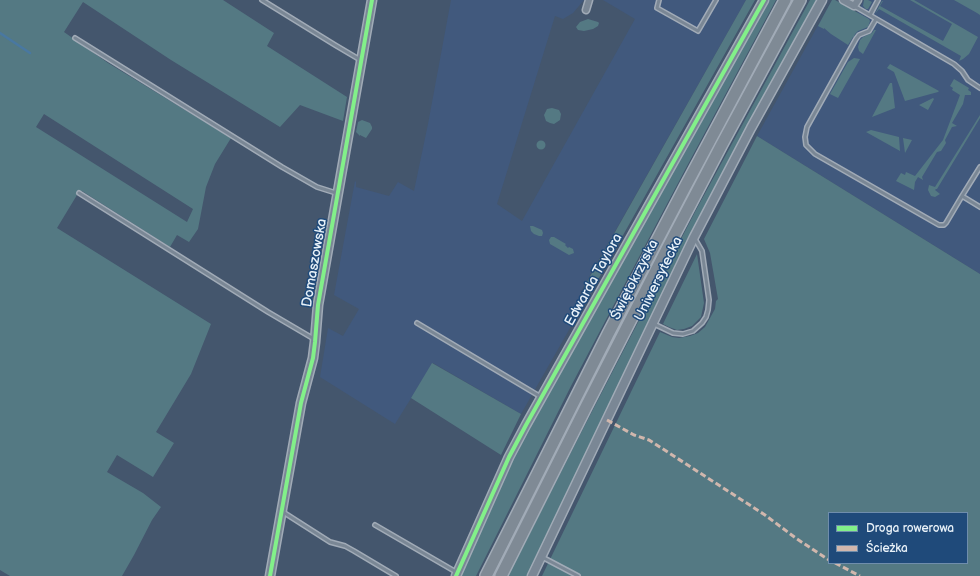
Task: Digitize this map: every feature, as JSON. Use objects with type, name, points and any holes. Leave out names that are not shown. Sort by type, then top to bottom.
[{"type":"highway","name":"Świętokrzyska","points":[[486,576],[612,327],[785,0]]},
{"type":"highway","name":"Świętokrzyska","points":[[501,576],[666,251],[800,0]]},
{"type":"street","name":"Domaszowska","points":[[270,576],[301,403],[313,358],[318,305],[372,0]]},
{"type":"street","points":[[586,10],[589,0]]},
{"type":"street","name":"Edwarda Taylora","points":[[456,574],[509,457],[541,397],[764,0]]},
{"type":"street","name":"Uniwersytecka","points":[[532,576],[694,237],[750,128],[822,0]]},
{"type":"street","points":[[843,0],[854,6],[858,0]]},
{"type":"lane","points":[[262,0],[357,58],[362,59]]},
{"type":"lane","points":[[659,0],[657,8],[698,31],[716,0]]},
{"type":"lane","points":[[870,15],[878,0]]},
{"type":"lane","points":[[854,6],[959,67],[968,80],[980,88]]},
{"type":"lane","points":[[876,19],[869,31],[859,35],[853,44],[807,127],[805,133],[806,145],[814,154],[940,225],[944,225],[946,223],[980,167]]},
{"type":"lane","points":[[75,38],[282,167],[317,187],[338,193]]},
{"type":"lane","points":[[79,193],[315,340]]},
{"type":"lane","points":[[962,196],[980,207]]},
{"type":"lane","points":[[652,324],[673,333],[683,334],[694,331],[702,324],[706,317],[709,300],[702,252],[694,237]]},
{"type":"lane","points":[[417,323],[541,397]]},
{"type":"lane","points":[[282,511],[330,542],[345,546],[396,576]]},
{"type":"lane","points":[[375,525],[456,574]]},
{"type":"lane","points":[[542,557],[578,576]]},
{"type":"shaded area","points":[[451,0],[584,0],[573,13],[563,19],[555,16],[497,204],[522,221],[635,19],[603,0],[746,0],[580,293],[586,300],[521,414],[433,363],[395,424],[320,377],[328,328],[343,336],[359,309],[334,295],[355,181],[356,187],[389,196],[398,182],[414,191]]},
{"type":"shaded area","points":[[832,0],[835,0],[857,13],[864,0],[980,0],[980,274],[757,136]]},
{"type":"green space","points":[[0,0],[223,0],[274,33],[267,46],[347,97],[343,121],[300,105],[280,127],[171,60],[83,2],[64,32],[108,63],[231,138],[215,164],[206,187],[198,229],[189,242],[177,235],[170,247],[82,191],[77,195],[57,228],[211,324],[191,374],[156,432],[174,443],[153,477],[117,455],[107,472],[143,493],[161,507],[152,520],[122,576],[10,576],[0,570]],"holes":[[[44,114],[193,209],[187,222],[36,127]]]},
{"type":"green space","points":[[746,0],[755,0],[590,294],[588,293],[584,287]]},
{"type":"green space","points":[[768,0],[776,0],[571,386],[476,576],[460,576],[506,473],[531,423]]},
{"type":"green space","points":[[810,0],[817,0],[704,211],[529,576],[508,576],[696,210]]},
{"type":"green space","points":[[832,0],[835,0],[869,19],[870,21],[868,27],[858,31],[848,45],[824,28],[818,26]]},
{"type":"green space","points":[[864,0],[872,2],[868,9],[863,6]]},
{"type":"green space","points":[[910,0],[914,0],[978,37],[969,54],[959,61],[961,56],[879,9],[875,14],[883,1],[880,6],[943,41],[952,24]]},
{"type":"green space","points":[[954,0],[980,0],[980,15],[977,13]]},
{"type":"green space","points":[[588,19],[598,22],[598,26],[584,31],[578,30],[576,27],[580,22]]},
{"type":"green space","points":[[876,30],[863,54],[859,51],[858,47],[860,40],[872,33]]},
{"type":"green space","points":[[854,58],[860,59],[838,98],[830,94],[848,62]]},
{"type":"green space","points":[[890,64],[939,91],[905,101],[894,72],[887,68]]},
{"type":"green space","points":[[954,79],[969,88],[968,90],[971,92],[971,95],[965,95],[963,104],[952,123],[957,126],[952,127],[945,140],[946,143],[941,151],[937,152],[922,177],[923,180],[918,177],[915,182],[914,190],[896,181],[901,173],[905,175],[906,172],[915,176],[943,140],[960,95],[952,90],[953,88],[950,86]]},
{"type":"green space","points":[[890,83],[892,83],[895,108],[872,117]]},
{"type":"green space","points":[[933,98],[934,99],[928,110],[919,105]]},
{"type":"green space","points":[[552,108],[559,110],[561,114],[560,120],[554,124],[546,121],[544,115],[547,109]]},
{"type":"green space","points":[[980,115],[980,118],[935,190],[940,194],[935,197],[931,196],[928,190],[929,185],[935,187]]},
{"type":"green space","points":[[362,120],[370,123],[372,127],[366,138],[360,136],[356,132],[358,122]]},
{"type":"green space","points":[[871,130],[899,137],[900,151],[866,132]]},
{"type":"green space","points":[[757,136],[980,274],[980,576],[542,576],[660,332],[679,338],[698,333],[705,327],[715,309],[716,301],[718,299],[710,253],[704,239]]},
{"type":"green space","points":[[903,138],[912,140],[905,153]]},
{"type":"green space","points":[[539,141],[543,141],[545,145],[543,149],[539,149],[537,147],[537,143]]},
{"type":"green space","points":[[530,226],[542,230],[542,236],[534,234],[531,231]]},
{"type":"green space","points":[[551,237],[554,237],[566,244],[565,245],[568,248],[573,249],[574,253],[569,255],[550,244],[549,240]]},
{"type":"green space","points":[[697,254],[704,303],[701,317],[692,326],[677,330],[663,324]]},
{"type":"green space","points":[[432,363],[521,414],[501,455],[411,398]]},
{"type":"waterway","points":[[0,33],[30,53]]},
{"type":"marked path","points":[[607,420],[634,435],[649,440],[765,515],[797,539],[828,559]]},
{"type":"marked path","points":[[837,564],[860,576]]},
{"type":"cycle path","points":[[270,576],[301,403],[313,358],[318,305],[372,0]]},
{"type":"cycle path","points":[[456,576],[509,457],[526,425],[764,0]]}]
